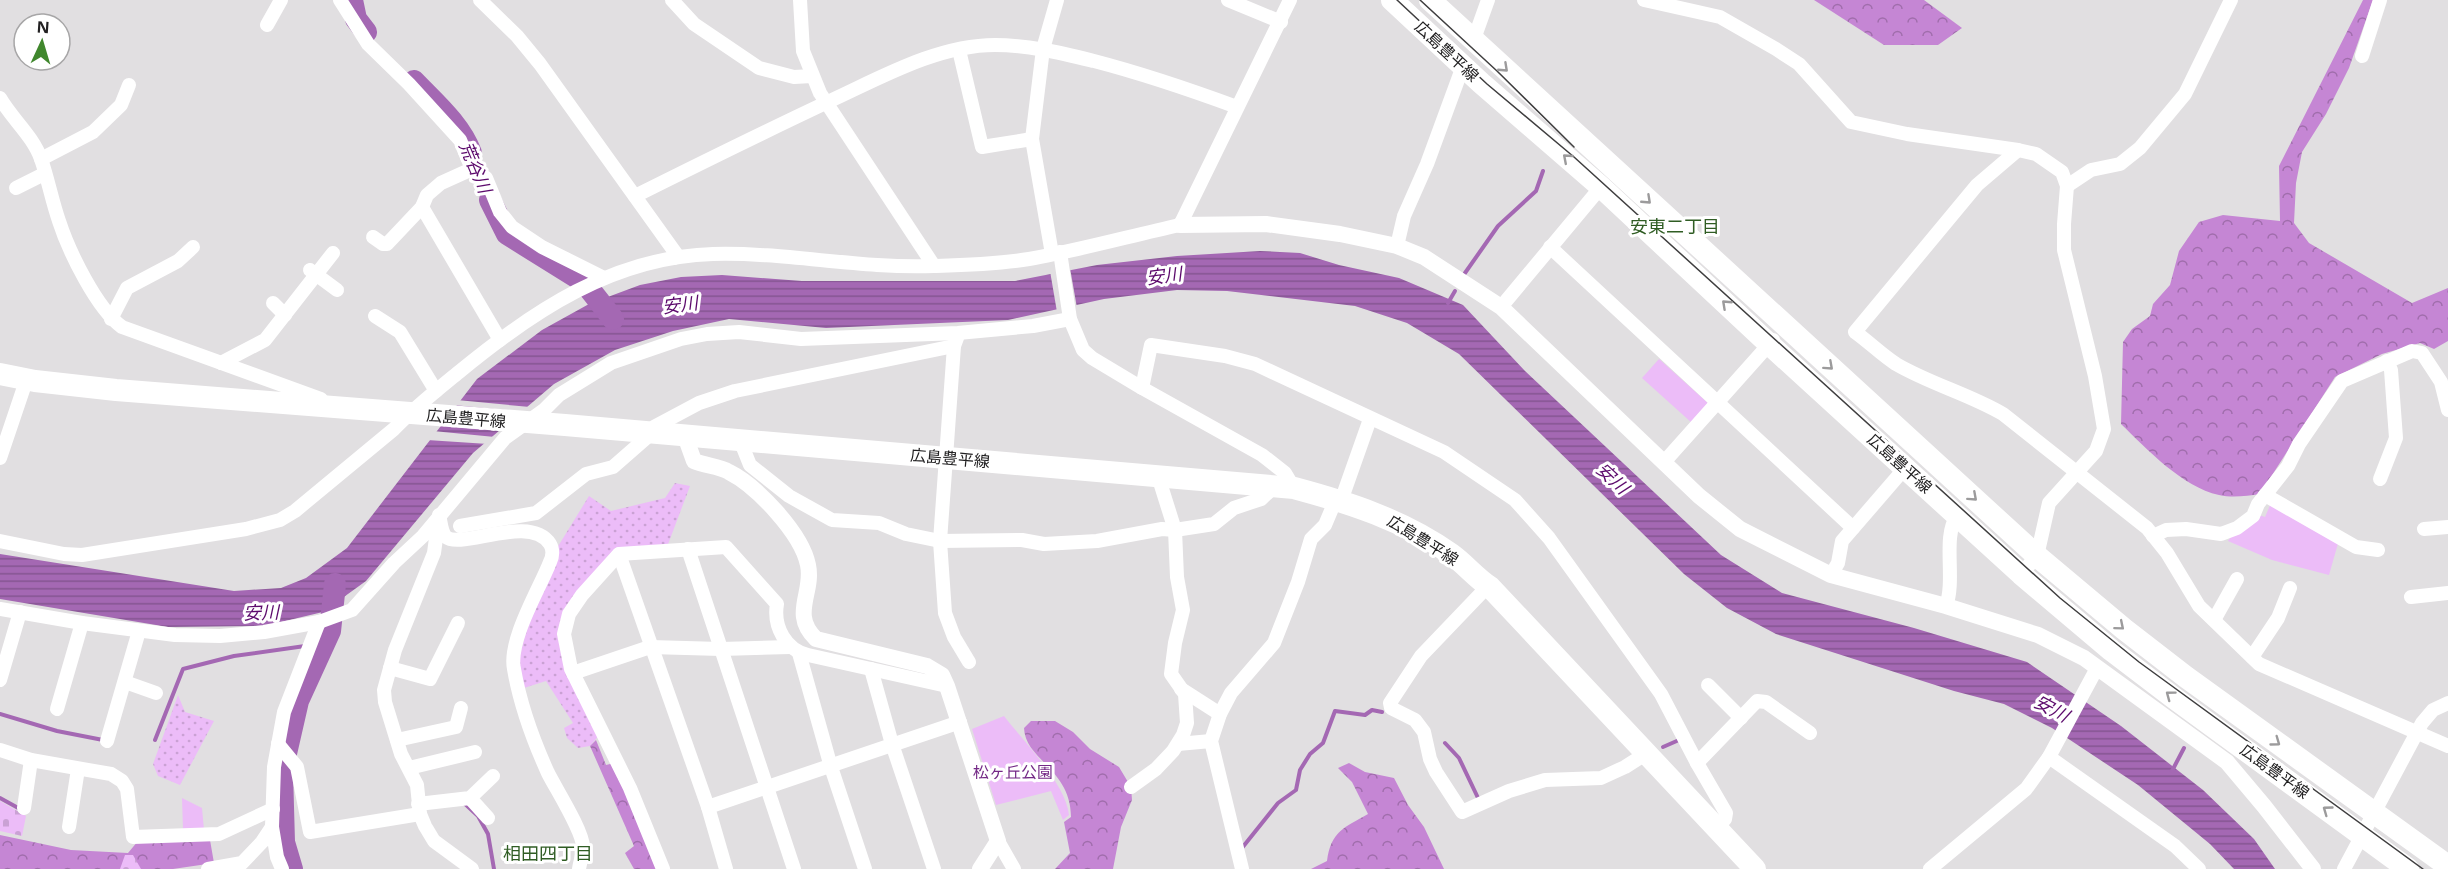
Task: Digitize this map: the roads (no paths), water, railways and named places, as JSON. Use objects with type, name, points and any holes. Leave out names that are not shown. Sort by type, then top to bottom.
[{"type":"main road","name":"広島豊平線","points":[[1392,0],[1463,66],[1601,187],[1768,344],[2021,574],[2138,670],[2408,869]]},
{"type":"main road","name":"広島豊平線","points":[[1430,0],[2037,556],[2177,670],[2448,866]]},
{"type":"main road","name":"広島豊平線","points":[[0,374],[35,381],[116,390],[653,432],[1284,487],[1339,500],[1376,512],[1410,529],[1451,555],[1488,586],[1755,869]]},
{"type":"street","points":[[267,25],[281,0]]},
{"type":"street","points":[[340,0],[368,44],[409,84],[460,141],[472,169],[486,178],[500,212],[512,227],[542,247],[602,278]]},
{"type":"street","points":[[480,0],[517,36],[540,64],[677,255],[674,258]]},
{"type":"street","points":[[672,0],[694,24],[759,68],[794,77],[812,76]]},
{"type":"street","points":[[800,0],[803,51],[825,104],[934,266]]},
{"type":"street","points":[[740,440],[750,465],[789,495],[832,520],[879,523],[906,534],[940,541],[1022,540],[1044,544],[1096,541],[1162,529],[1175,530],[1214,524],[1234,508],[1261,499],[1284,487],[1285,474],[1262,455],[1142,388],[1083,350],[1069,315],[1032,139],[1043,49],[1057,0]]},
{"type":"street","points":[[1228,0],[1281,22]]},
{"type":"street","points":[[1180,225],[1290,0]]},
{"type":"street","points":[[1474,39],[1488,0]]},
{"type":"street","points":[[1644,0],[1720,17],[1776,49],[1799,64],[1851,122],[1907,134],[2036,154],[2062,172],[2067,186],[2064,249],[2095,376],[2104,429],[2096,451],[2049,503],[2037,556],[2021,574]]},
{"type":"street","points":[[2067,186],[2091,170],[2120,164],[2140,148],[2185,94],[2231,0]]},
{"type":"street","points":[[2362,56],[2380,0]]},
{"type":"street","points":[[635,196],[727,149],[918,62],[959,50],[993,45],[1043,49],[1162,79],[1237,106]]},
{"type":"street","points":[[959,50],[982,147],[1032,139]]},
{"type":"street","points":[[1397,246],[1404,216],[1427,164],[1463,66]]},
{"type":"street","points":[[41,159],[93,132],[121,105],[129,85]]},
{"type":"street","points":[[0,98],[33,142],[41,159],[59,222],[87,282],[111,319],[123,327],[346,407]]},
{"type":"street","points":[[2018,150],[1977,185],[1855,332],[1895,363],[1978,399],[2003,414],[2147,528],[2167,553],[2199,606],[2259,663],[2448,746]]},
{"type":"street","points":[[373,237],[382,244],[387,244],[422,207],[427,195],[441,183],[472,169]]},
{"type":"street","points":[[15,188],[45,174]]},
{"type":"street","points":[[1501,307],[1601,187]]},
{"type":"street","points":[[422,207],[500,340]]},
{"type":"street","points":[[0,544],[18,544],[64,554],[82,555],[246,529],[280,520],[303,504],[394,429],[409,413],[500,340],[568,294],[602,278],[638,266],[674,258],[712,254],[875,265],[934,266],[1028,259],[1180,225],[1266,224],[1340,234],[1397,246],[1424,257],[1501,307],[1700,496],[1740,529],[1831,575],[1946,606],[2038,635],[2084,658],[2094,672],[2227,762],[2265,806],[2313,869]]},
{"type":"street","points":[[111,319],[127,288],[178,261],[193,247]]},
{"type":"street","points":[[1550,247],[1853,528]]},
{"type":"street","points":[[221,363],[265,340],[314,272],[333,253]]},
{"type":"street","points":[[314,272],[337,290]]},
{"type":"street","points":[[273,303],[285,315]]},
{"type":"street","points":[[460,526],[536,513],[586,474],[613,467],[653,432],[654,427],[699,403],[735,391],[956,340],[1033,326],[1069,315]]},
{"type":"street","points":[[375,316],[400,333],[436,391]]},
{"type":"street","points":[[1665,461],[1785,327]]},
{"type":"street","points":[[0,609],[175,635],[220,636],[264,633],[319,622],[352,610],[394,563],[423,536],[505,438],[559,395],[611,363],[681,339],[708,334],[739,332],[801,339],[956,340]]},
{"type":"street","points":[[956,340],[940,541],[945,613],[954,637],[969,662]]},
{"type":"street","points":[[1142,388],[1151,345],[1225,356],[1255,364],[1444,452],[1515,500],[1550,538],[1661,694],[1726,813],[1725,819],[1716,828]]},
{"type":"street","points":[[2154,536],[2166,530],[2186,529],[2221,534],[2237,528],[2253,516],[2342,381],[2387,361],[2412,351],[2422,353],[2441,382],[2448,410]]},
{"type":"street","points":[[2380,479],[2396,438],[2391,370],[2387,361]]},
{"type":"street","points":[[0,458],[24,387]]},
{"type":"street","points":[[1242,869],[1211,741],[1220,714],[1231,693],[1274,643],[1298,582],[1311,539],[1324,525],[1339,500],[1370,418]]},
{"type":"street","points":[[685,436],[694,461],[736,475],[768,505],[795,536],[808,566],[803,614],[809,632],[816,639],[927,666],[942,675],[948,686],[998,841],[1014,869]]},
{"type":"street","points":[[1831,575],[1838,563],[1842,541],[1905,468]]},
{"type":"street","points":[[1131,787],[1156,769],[1173,751],[1187,723],[1185,694],[1171,674],[1175,643],[1184,610],[1177,577],[1175,530],[1158,476]]},
{"type":"street","points":[[2265,495],[2356,547],[2378,550]]},
{"type":"street","points":[[439,515],[434,553],[395,650],[384,690],[385,702],[397,740],[417,784],[419,809],[434,841],[472,869]]},
{"type":"street","points":[[439,515],[443,534],[453,540],[487,534],[532,532],[549,542],[553,550],[551,560],[530,603],[512,662],[523,709],[548,772],[584,845],[579,869]]},
{"type":"street","points":[[1946,606],[1950,589],[1951,525],[1957,516]]},
{"type":"street","points":[[2424,529],[2448,527]]},
{"type":"street","points":[[663,869],[630,788],[573,673],[564,634],[569,614],[582,595],[619,554],[726,547],[777,604],[777,623],[795,650],[865,869]]},
{"type":"street","points":[[688,549],[794,869]]},
{"type":"street","points":[[619,554],[708,807],[726,869]]},
{"type":"street","points":[[2214,620],[2237,579]]},
{"type":"street","points":[[1488,586],[1421,656],[1390,704],[1391,708],[1415,720],[1424,732],[1430,759],[1436,772],[1462,812],[1509,791],[1545,780],[1600,778],[1625,767],[1647,753]]},
{"type":"street","points":[[2252,657],[2278,618],[2290,588]]},
{"type":"street","points":[[2411,597],[2448,593]]},
{"type":"street","points":[[0,681],[20,612]]},
{"type":"street","points":[[282,869],[277,858],[272,827],[274,767],[283,749],[290,695],[319,622]]},
{"type":"street","points":[[57,709],[82,623]]},
{"type":"street","points":[[390,668],[430,679],[458,623]]},
{"type":"street","points":[[107,741],[139,631]]},
{"type":"street","points":[[573,673],[650,647],[795,650],[948,686]]},
{"type":"street","points":[[872,669],[892,744],[934,869]]},
{"type":"street","points":[[1930,869],[2026,789],[2049,757],[2094,672]]},
{"type":"street","points":[[125,682],[156,693]]},
{"type":"street","points":[[1708,685],[1741,718]]},
{"type":"street","points":[[1181,689],[1220,714]]},
{"type":"street","points":[[1697,763],[1757,701],[1766,702],[1810,733]]},
{"type":"street","points":[[2344,869],[2417,732],[2433,710],[2448,703]]},
{"type":"street","points":[[397,740],[456,727],[461,708]]},
{"type":"street","points":[[708,807],[960,722]]},
{"type":"street","points":[[1178,744],[1211,741]]},
{"type":"street","points":[[283,749],[297,767],[310,832],[470,798],[493,776]]},
{"type":"street","points":[[0,750],[32,760],[111,774],[122,781],[127,789],[133,837],[219,834],[273,808]]},
{"type":"street","points":[[409,768],[475,752]]},
{"type":"street","points":[[2049,757],[2175,846],[2199,869]]},
{"type":"street","points":[[24,808],[32,760]]},
{"type":"street","points":[[69,827],[78,769]]},
{"type":"street","points":[[470,798],[488,818]]},
{"type":"street","points":[[208,869],[244,866],[272,827]]},
{"type":"street","points":[[980,869],[998,841]]},
{"type":"water","name":"安川","points":[[1260,251],[1300,253],[1339,265],[1399,278],[1463,305],[1525,371],[1721,555],[1782,593],[1914,628],[2027,662],[2121,726],[2203,790],[2254,839],[2275,869],[2234,869],[2210,844],[2138,785],[2052,728],[2004,704],[1954,691],[1776,634],[1727,608],[1684,574],[1459,354],[1407,323],[1355,306],[1227,291],[1177,290],[1104,299],[1008,320],[826,328],[729,319],[673,331],[615,350],[554,384],[473,453],[366,581],[323,612],[264,626],[168,627],[0,599],[0,554],[234,591],[281,588],[306,578],[347,548],[477,379],[542,330],[589,304],[640,285],[681,277],[722,275],[802,281],[1015,281],[1097,265],[1177,256]]},
{"type":"waterway","name":"荒谷川","points":[[352,0],[356,19],[366,32]]},
{"type":"waterway","name":"荒谷川","points":[[414,81],[454,123],[471,153]]},
{"type":"waterway","points":[[1465,273],[1498,226],[1536,191],[1543,171]]},
{"type":"waterway","name":"荒谷川","points":[[490,200],[507,234],[584,282],[613,319]]},
{"type":"waterway","points":[[1448,303],[1455,291]]},
{"type":"waterway","points":[[292,869],[284,842],[282,771],[298,701],[330,631],[335,584]]},
{"type":"waterway","points":[[315,644],[323,643]]},
{"type":"waterway","points":[[155,740],[183,669],[234,656],[305,646]]},
{"type":"waterway","points":[[1242,848],[1278,803],[1296,790],[1300,770],[1310,754],[1323,743],[1335,711],[1365,715],[1372,710],[1382,712]]},
{"type":"waterway","points":[[0,714],[57,731],[103,740]]},
{"type":"waterway","points":[[1663,747],[1679,740]]},
{"type":"waterway","points":[[1445,743],[1459,758],[1479,800]]},
{"type":"waterway","points":[[2172,771],[2184,748]]},
{"type":"waterway","points":[[0,798],[20,809]]},
{"type":"waterway","points":[[463,802],[478,816],[488,834],[494,869]]},
{"type":"tram line","points":[[1397,0],[1487,84],[1574,157],[2060,598],[2139,662],[2423,869]]},
{"type":"tram line","points":[[1420,0],[1497,71],[1574,147]]},
{"type":"district","name":"安東二丁目","points":[[1675,226]]},
{"type":"district","name":"相田四丁目","points":[[548,853]]},
{"type":"park label","name":"松ヶ丘公園","points":[[1013,772]]}]
